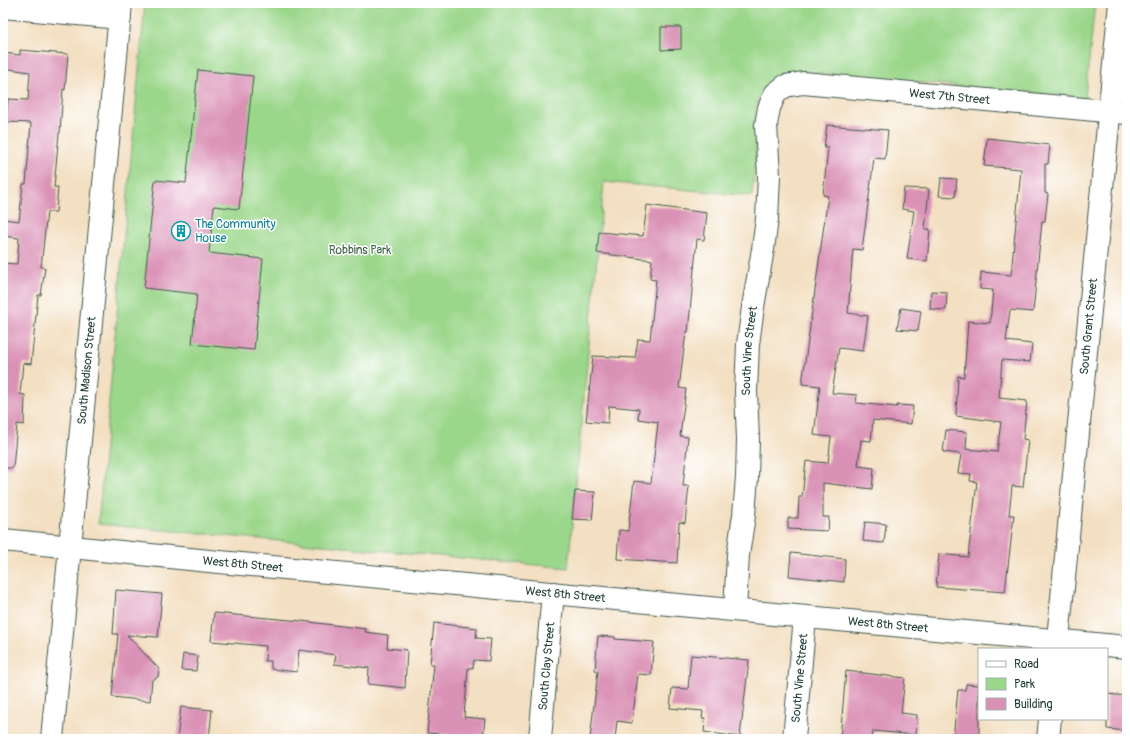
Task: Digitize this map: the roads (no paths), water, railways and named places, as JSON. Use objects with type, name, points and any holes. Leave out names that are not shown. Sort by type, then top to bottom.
[{"type":"street","name":"South Grant Street","points":[[1057,645],[1118,112],[1120,3]]},
{"type":"street","points":[[3,7],[120,10]]},
{"type":"street","name":"South Madison Street","points":[[52,739],[120,10]]},
{"type":"street","name":"West 7th Street","points":[[775,94],[786,86],[803,83],[1118,112]]},
{"type":"street","name":"South Vine Street","points":[[735,610],[738,555],[744,515],[747,477],[748,439],[746,391],[748,344],[767,219],[769,176],[766,124],[768,108],[775,94]]},
{"type":"street","name":"West 8th Street","points":[[3,540],[70,548],[735,610],[1057,645],[1127,647]]},
{"type":"street","name":"South Clay Street","points":[[540,739],[553,593]]},
{"type":"street","name":"South Vine Street","points":[[794,739],[805,617]]},
{"type":"street","points":[[1048,739],[1050,720]]},
{"type":"place","name":"The Community House","points":[[181,231]]},
{"type":"park label","name":"Robbins Park","points":[[360,250]]}]
